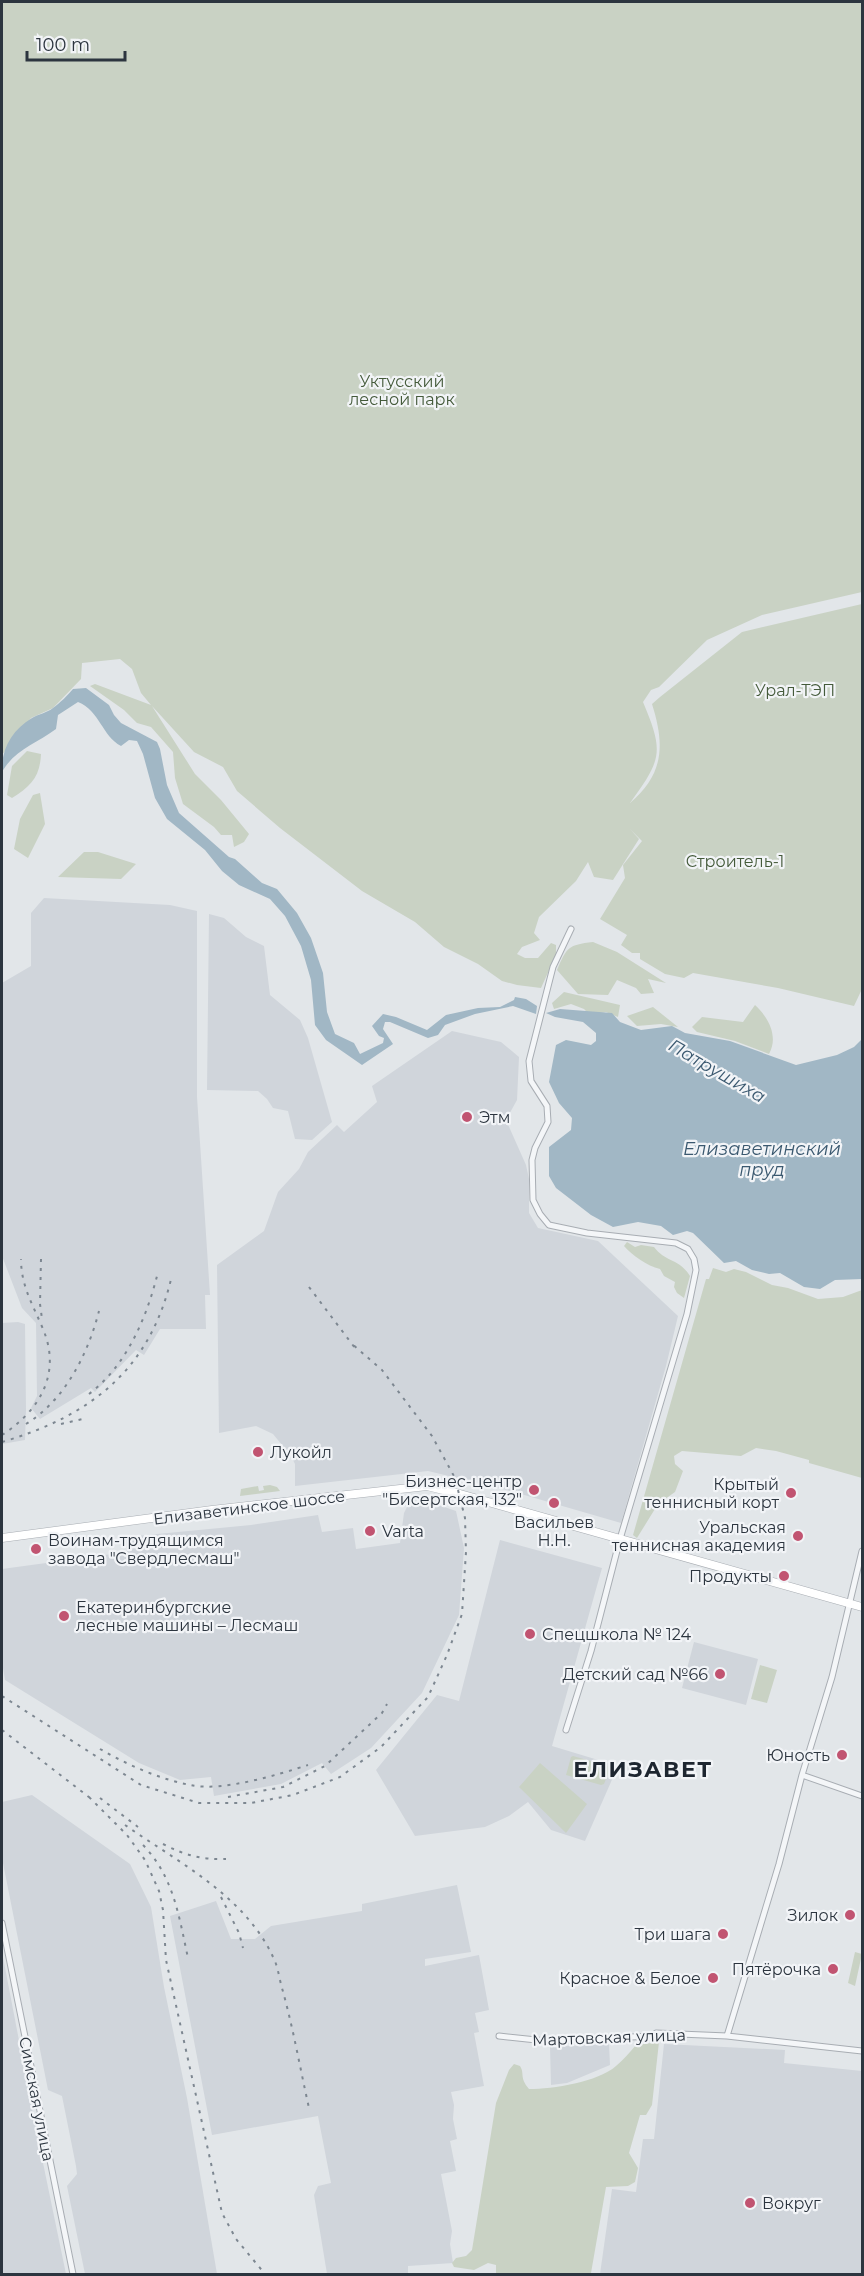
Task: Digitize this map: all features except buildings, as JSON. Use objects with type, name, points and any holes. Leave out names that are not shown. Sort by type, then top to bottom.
[{"type":"main road","name":"Елизаветинское шоссе","points":[[2,1538],[212,1510],[427,1486],[862,1606]]},
{"type":"street","points":[[566,1730],[591,1651],[620,1539],[687,1314],[696,1270],[694,1259],[688,1249],[676,1243],[587,1233],[549,1225],[533,1200],[532,1160],[535,1148],[548,1122],[547,1106],[531,1081],[529,1061],[553,967],[571,929]]},
{"type":"street","points":[[727,2036],[832,1677],[862,1551]]},
{"type":"street","points":[[802,1775],[862,1796]]},
{"type":"street","name":"Симская улица","points":[[2,1923],[73,2274]]},
{"type":"street","name":"Мартовская улица","points":[[499,2036],[546,2041],[652,2036],[656,2033],[727,2036],[862,2051]]},
{"type":"shaded area","points":[[44,898],[170,905],[197,911],[197,1097],[210,1295],[205,1295],[206,1329],[160,1329],[144,1355],[136,1350],[95,1392],[91,1388],[40,1419],[31,1408],[37,1396],[36,1323],[22,1308],[2,1256],[2,983],[31,966],[31,913]]},
{"type":"shaded area","points":[[209,914],[224,918],[246,937],[264,946],[270,995],[300,1020],[308,1038],[332,1122],[312,1140],[295,1139],[288,1111],[273,1108],[258,1091],[207,1090]]},
{"type":"shaded area","points":[[452,1031],[501,1042],[519,1057],[517,1100],[506,1120],[526,1165],[529,1179],[529,1213],[538,1228],[598,1241],[678,1316],[621,1523],[507,1490],[428,1471],[295,1486],[295,1464],[273,1434],[256,1426],[219,1433],[217,1265],[264,1231],[278,1192],[299,1169],[308,1152],[337,1125],[344,1132],[377,1102],[372,1086]]},
{"type":"shaded area","points":[[2,1323],[25,1324],[25,1440],[2,1444]]},
{"type":"shaded area","points":[[430,1502],[456,1511],[464,1548],[459,1615],[422,1693],[371,1748],[331,1774],[322,1763],[281,1784],[214,1796],[211,1777],[180,1780],[139,1763],[5,1680],[2,1667],[2,1569],[127,1552],[126,1537],[251,1525],[318,1515],[322,1532],[353,1528],[356,1549],[400,1543],[404,1513],[409,1503]]},
{"type":"shaded area","name":"Спецшкола № 124","points":[[500,1540],[602,1568],[552,1746],[618,1766],[585,1841],[551,1830],[528,1802],[509,1816],[485,1827],[415,1836],[376,1770],[437,1695],[459,1701]]},
{"type":"shaded area","name":"Детский сад №66","points":[[694,1642],[758,1659],[746,1705],[682,1688]]},
{"type":"shaded area","points":[[32,1795],[130,1864],[151,1907],[217,2274],[85,2274],[67,2186],[77,2174],[76,2166],[62,2096],[48,2090],[2,1858],[2,1802]]},
{"type":"shaded area","points":[[457,1885],[471,1952],[425,1959],[425,1966],[479,1955],[489,2010],[475,2013],[479,2032],[474,2033],[484,2086],[451,2092],[457,2139],[450,2141],[456,2171],[441,2174],[452,2231],[450,2244],[453,2263],[408,2266],[408,2274],[327,2274],[314,2195],[318,2186],[331,2183],[318,2116],[212,2135],[170,1916],[216,1901],[231,1939],[255,1939],[271,1926],[362,1911],[362,1904]]},
{"type":"shaded area","points":[[2,1952],[37,2134],[66,2274],[2,2274]]},
{"type":"shaded area","points":[[609,2044],[610,2065],[567,2083],[551,2085],[550,2047]]},
{"type":"shaded area","points":[[664,2044],[785,2050],[784,2063],[862,2071],[862,2274],[600,2274],[612,2189],[636,2192],[643,2139],[654,2139]]},
{"type":"green space","name":"Уктусский лесной парк","points":[[2,2],[862,2],[862,592],[762,615],[707,640],[659,687],[651,690],[643,702],[657,744],[656,755],[654,765],[630,803],[650,781],[659,758],[659,733],[652,704],[660,697],[742,632],[862,604],[862,989],[854,1006],[778,988],[693,973],[684,978],[665,974],[640,959],[640,953],[632,953],[621,945],[627,935],[600,919],[625,878],[623,865],[642,841],[630,829],[639,839],[613,880],[594,877],[588,862],[576,881],[539,917],[534,933],[540,940],[522,947],[517,954],[525,958],[538,958],[551,943],[556,945],[556,955],[541,988],[502,981],[478,964],[444,947],[415,922],[362,891],[280,828],[237,791],[223,767],[194,752],[152,706],[195,774],[221,800],[249,834],[244,842],[234,847],[232,835],[221,835],[183,804],[175,778],[173,752],[151,727],[137,723],[124,710],[90,686],[95,684],[151,705],[141,693],[132,669],[120,659],[82,663],[81,679],[53,708],[31,718],[2,755]]},
{"type":"green space","points":[[27,751],[41,754],[39,769],[29,785],[12,798],[7,795],[12,766]]},
{"type":"green space","points":[[40,793],[45,824],[28,858],[14,849],[20,819],[33,795]]},
{"type":"green space","points":[[84,852],[98,852],[136,864],[121,879],[58,877]]},
{"type":"green space","points":[[593,942],[617,952],[666,983],[648,979],[654,993],[641,994],[636,988],[617,980],[608,995],[578,994],[557,970],[569,948]]},
{"type":"green space","points":[[564,992],[620,1005],[618,1017],[606,1012],[590,1015],[584,1009],[571,1004],[554,1009],[552,1003]]},
{"type":"green space","points":[[755,1005],[771,1027],[773,1040],[769,1054],[735,1041],[697,1032],[692,1027],[702,1017],[743,1022]]},
{"type":"green space","points":[[653,1007],[678,1027],[661,1024],[637,1026],[627,1016]]},
{"type":"green space","points":[[627,1242],[635,1247],[641,1245],[654,1247],[663,1256],[686,1270],[690,1276],[684,1298],[677,1293],[674,1287],[675,1282],[664,1276],[660,1269],[645,1263],[631,1253],[624,1246]]},
{"type":"green space","points":[[713,1268],[726,1272],[734,1269],[746,1272],[772,1285],[818,1299],[843,1297],[862,1290],[862,1478],[809,1463],[809,1460],[756,1448],[741,1456],[682,1451],[674,1456],[675,1464],[683,1471],[675,1492],[658,1504],[637,1538],[633,1535],[706,1279],[709,1279]]},
{"type":"green space","points":[[258,1486],[259,1491],[264,1490],[263,1486],[277,1487],[280,1491],[240,1496],[241,1489]]},
{"type":"green space","points":[[760,1665],[777,1670],[767,1703],[751,1699]]},
{"type":"green space","points":[[573,1756],[608,1766],[610,1769],[604,1784],[566,1775]]},
{"type":"green space","points":[[540,1763],[587,1804],[566,1833],[519,1787]]},
{"type":"green space","points":[[855,1952],[862,1954],[855,1986],[848,1983]]},
{"type":"green space","points":[[659,2042],[652,2105],[646,2115],[640,2115],[629,2153],[638,2168],[635,2182],[628,2186],[606,2187],[591,2273],[496,2274],[496,2265],[488,2263],[474,2270],[454,2267],[452,2263],[456,2258],[466,2256],[472,2250],[496,2103],[509,2070],[514,2064],[520,2066],[529,2089],[550,2088],[587,2080],[608,2072],[619,2064],[636,2045]]},
{"type":"water","points":[[86,688],[109,705],[121,723],[157,742],[167,785],[179,813],[262,883],[277,889],[297,913],[311,938],[323,973],[327,1012],[335,1034],[354,1043],[360,1054],[383,1043],[384,1038],[379,1036],[372,1026],[383,1014],[427,1030],[446,1015],[478,1008],[500,1007],[514,1000],[515,997],[526,999],[537,1006],[536,1014],[513,1006],[475,1014],[445,1025],[438,1035],[428,1038],[385,1022],[383,1029],[393,1044],[362,1065],[326,1040],[315,1025],[311,980],[301,946],[285,916],[270,899],[239,885],[222,871],[205,850],[167,819],[155,798],[143,754],[137,741],[129,740],[121,746],[109,736],[91,711],[78,702],[58,715],[56,729],[20,752],[2,772],[6,748],[19,728],[32,718],[53,708],[73,689]]},
{"type":"water","name":"Елизаветинский пруд","points":[[560,1009],[612,1013],[620,1022],[641,1030],[672,1026],[685,1033],[730,1041],[796,1065],[837,1055],[854,1047],[862,1039],[862,1279],[835,1280],[820,1289],[804,1287],[780,1273],[769,1274],[752,1270],[736,1261],[724,1263],[693,1233],[687,1231],[673,1235],[661,1226],[638,1222],[613,1227],[591,1215],[556,1188],[549,1176],[549,1147],[571,1130],[572,1118],[559,1103],[549,1082],[556,1045],[566,1040],[591,1045],[596,1041],[596,1033],[583,1022],[546,1013]]},
{"type":"railway","points":[[2,1435],[27,1415],[36,1403],[48,1376],[50,1361],[43,1329],[25,1287],[21,1259]]},
{"type":"railway","points":[[41,1259],[42,1319]]},
{"type":"railway","points":[[2,1442],[63,1418],[89,1403],[112,1384],[132,1362],[149,1337],[162,1308],[172,1275]]},
{"type":"railway","points":[[89,1394],[114,1370],[133,1341],[147,1309],[157,1276]]},
{"type":"railway","points":[[309,1287],[355,1348]]},
{"type":"railway","points":[[26,1424],[52,1402],[73,1375],[88,1343],[99,1311]]},
{"type":"railway","points":[[2,1696],[141,1785],[199,1803],[251,1803],[293,1795],[340,1777],[381,1747],[428,1697],[447,1655],[462,1614],[466,1552],[465,1518],[455,1478],[432,1436],[382,1370],[351,1343]]},
{"type":"railway","points":[[61,1424],[87,1418]]},
{"type":"railway","points":[[228,1797],[283,1787],[325,1766],[382,1713],[387,1704]]},
{"type":"railway","points":[[2,1730],[94,1801]]},
{"type":"railway","points":[[100,1749],[155,1775],[203,1787],[249,1781],[308,1765]]},
{"type":"railway","points":[[89,1797],[127,1835],[145,1860],[159,1891],[163,1910],[166,1960],[222,2213],[236,2239],[265,2274]]},
{"type":"railway","points":[[100,1798],[138,1827]]},
{"type":"railway","points":[[125,1825],[188,1867],[228,1898],[261,1935],[277,1968],[309,2108]]},
{"type":"railway","points":[[163,1844],[193,1856],[226,1859]]},
{"type":"railway","points":[[143,1845],[162,1870],[174,1898],[188,1958]]},
{"type":"railway","points":[[221,1897],[239,1933],[243,1948]]},
{"type":"place","name":"Этм","points":[[467,1117]]},
{"type":"place","name":"Лукойл","points":[[258,1452]]},
{"type":"place","name":"Бизнес-центр \"Бисертская, 132\"","points":[[534,1490]]},
{"type":"place","name":"Крытый теннисный корт","points":[[791,1493]]},
{"type":"place","name":"Васильев Н.Н.","points":[[554,1503]]},
{"type":"place","name":"Varta","points":[[370,1531]]},
{"type":"place","name":"Уральская теннисная академия","points":[[798,1536]]},
{"type":"place","name":"Воинам-трудящимся завода \"Свердлесмаш\"","points":[[36,1549]]},
{"type":"place","name":"Продукты","points":[[784,1576]]},
{"type":"place","name":"Екатеринбургские лесные машины – Лесмаш","points":[[64,1616]]},
{"type":"place","name":"Спецшкола № 124","points":[[530,1634]]},
{"type":"place","name":"Детский сад №66","points":[[720,1674]]},
{"type":"place","name":"Юность","points":[[842,1755]]},
{"type":"place","name":"Зилок","points":[[850,1915]]},
{"type":"place","name":"Три шага","points":[[723,1934]]},
{"type":"place","name":"Пятёрочка","points":[[833,1969]]},
{"type":"place","name":"Красное & Белое","points":[[713,1978]]},
{"type":"place","name":"Вокруг","points":[[750,2203]]},
{"type":"district","name":"ЕЛИЗАВЕТ","points":[[643,1769]]},
{"type":"park label","name":"Урал-ТЭП","points":[[795,690]]},
{"type":"park label","name":"Строитель-1","points":[[735,861]]},
{"type":"water label","name":"Патрушиха","points":[[717,1071]]}]
